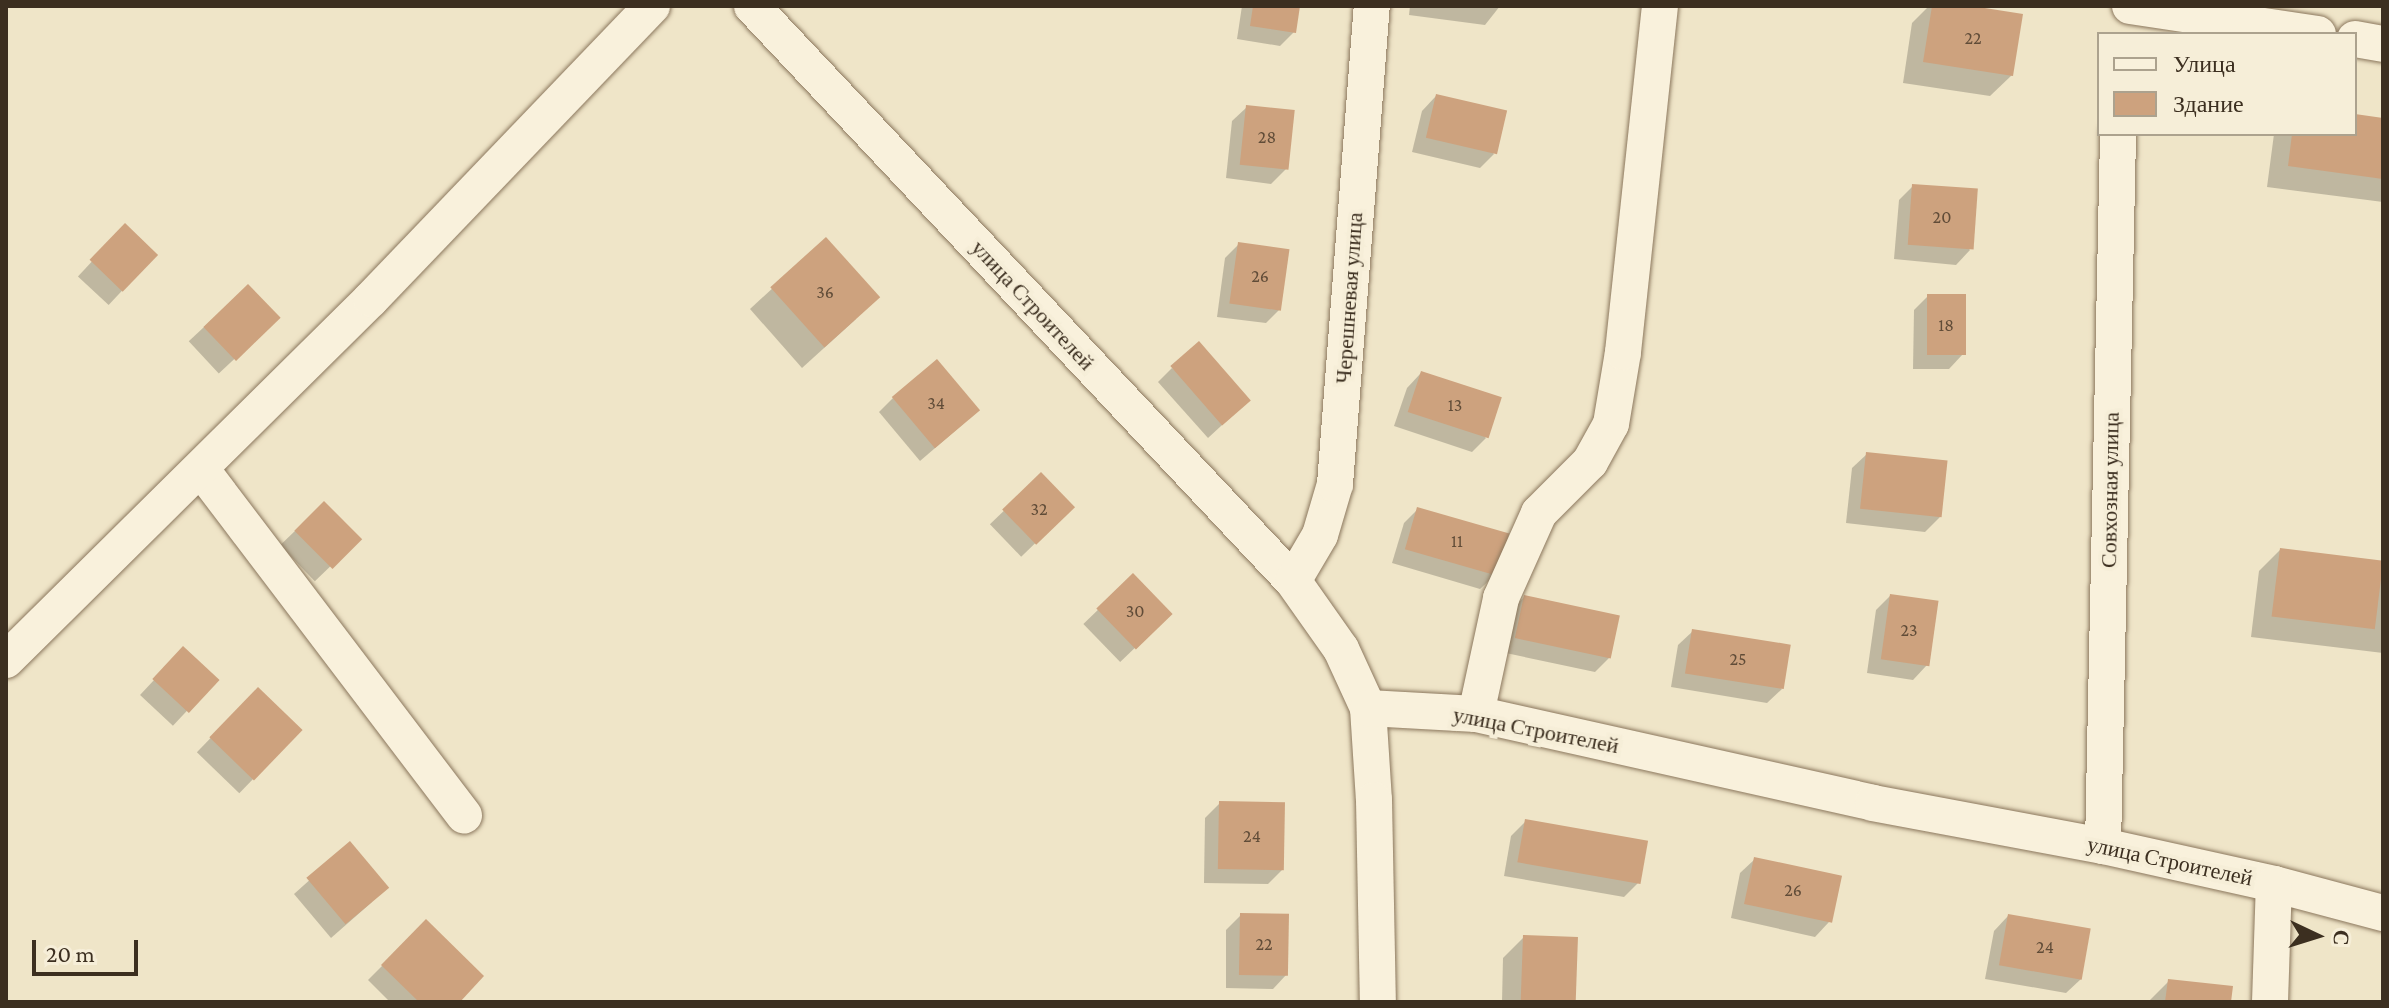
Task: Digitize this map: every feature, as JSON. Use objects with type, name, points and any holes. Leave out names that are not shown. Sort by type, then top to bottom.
[{"type":"street","points":[[6,660],[371,299],[652,6]]},
{"type":"street","name":"улица Строителей","points":[[752,6],[1293,581],[1341,649],[1368,708],[1476,714],[1873,803],[2103,846],[2274,884],[2383,913]]},
{"type":"street","name":"Черешневая улица","points":[[1293,581],[1320,535],[1335,484],[1372,6]]},
{"type":"street","points":[[1476,714],[1501,598],[1539,513],[1590,462],[1611,424],[1623,352],[1660,6]]},
{"type":"street","points":[[2120,6],[2120,32]]},
{"type":"street","points":[[2130,6],[2305,32]]},
{"type":"street","points":[[2357,39],[2383,44]]},
{"type":"street","name":"Совхозная улица","points":[[2103,846],[2118,136]]},
{"type":"street","points":[[201,469],[464,816]]},
{"type":"street","points":[[1368,708],[1374,800],[1378,1002]]},
{"type":"street","points":[[2270,1002],[2274,884]]},
{"type":"building","points":[[1253,6],[1300,6],[1296,33],[1250,26]]},
{"type":"building","points":[[1932,6],[1972,6],[2023,14],[2013,76],[1923,62]]},
{"type":"building","points":[[1436,94],[1507,110],[1497,154],[1426,138]]},
{"type":"building","points":[[1246,105],[1295,110],[1288,170],[1240,165]]},
{"type":"building","points":[[2357,114],[2383,118],[2383,179],[2288,166],[2292,136],[2357,136]]},
{"type":"building","points":[[1912,184],[1978,189],[1974,249],[1908,245]]},
{"type":"building","points":[[125,223],[158,255],[123,292],[90,260]]},
{"type":"building","points":[[826,237],[880,297],[824,347],[770,287]]},
{"type":"building","points":[[1238,242],[1289,249],[1281,311],[1229,303]]},
{"type":"building","points":[[248,284],[281,318],[236,361],[203,327]]},
{"type":"building","points":[[1927,294],[1966,294],[1966,355],[1927,355]]},
{"type":"building","points":[[1199,341],[1251,401],[1222,426],[1170,366]]},
{"type":"building","points":[[937,359],[980,410],[935,448],[892,397]]},
{"type":"building","points":[[1421,371],[1502,397],[1489,438],[1408,412]]},
{"type":"building","points":[[1866,452],[1948,461],[1942,517],[1860,509]]},
{"type":"building","points":[[1041,472],[1075,507],[1036,545],[1002,510]]},
{"type":"building","points":[[324,501],[362,539],[332,569],[294,531]]},
{"type":"building","points":[[1417,507],[1509,533],[1497,576],[1405,549]]},
{"type":"building","points":[[2280,548],[2383,561],[2375,629],[2272,616]]},
{"type":"building","points":[[1133,573],[1173,614],[1136,649],[1096,608]]},
{"type":"building","points":[[1890,594],[1939,601],[1929,666],[1881,659]]},
{"type":"building","points":[[1524,595],[1620,615],[1611,658],[1515,638]]},
{"type":"building","points":[[1692,629],[1791,645],[1784,689],[1685,673]]},
{"type":"building","points":[[183,646],[220,680],[189,713],[152,679]]},
{"type":"building","points":[[258,687],[303,730],[254,780],[209,737]]},
{"type":"building","points":[[1219,801],[1285,802],[1284,870],[1218,869]]},
{"type":"building","points":[[1525,819],[1648,841],[1640,884],[1517,862]]},
{"type":"building","points":[[350,841],[389,888],[346,924],[306,878]]},
{"type":"building","points":[[1754,857],[1842,876],[1832,923],[1744,904]]},
{"type":"building","points":[[1240,913],[1289,914],[1288,976],[1239,975]]},
{"type":"building","points":[[2008,914],[2091,929],[2082,980],[1999,965]]},
{"type":"building","points":[[426,919],[484,976],[460,1002],[419,1002],[381,965]]},
{"type":"building","points":[[1523,935],[1578,937],[1576,1002],[1521,1002]]},
{"type":"building","points":[[2168,979],[2233,986],[2231,1002],[2165,1002]]}]
